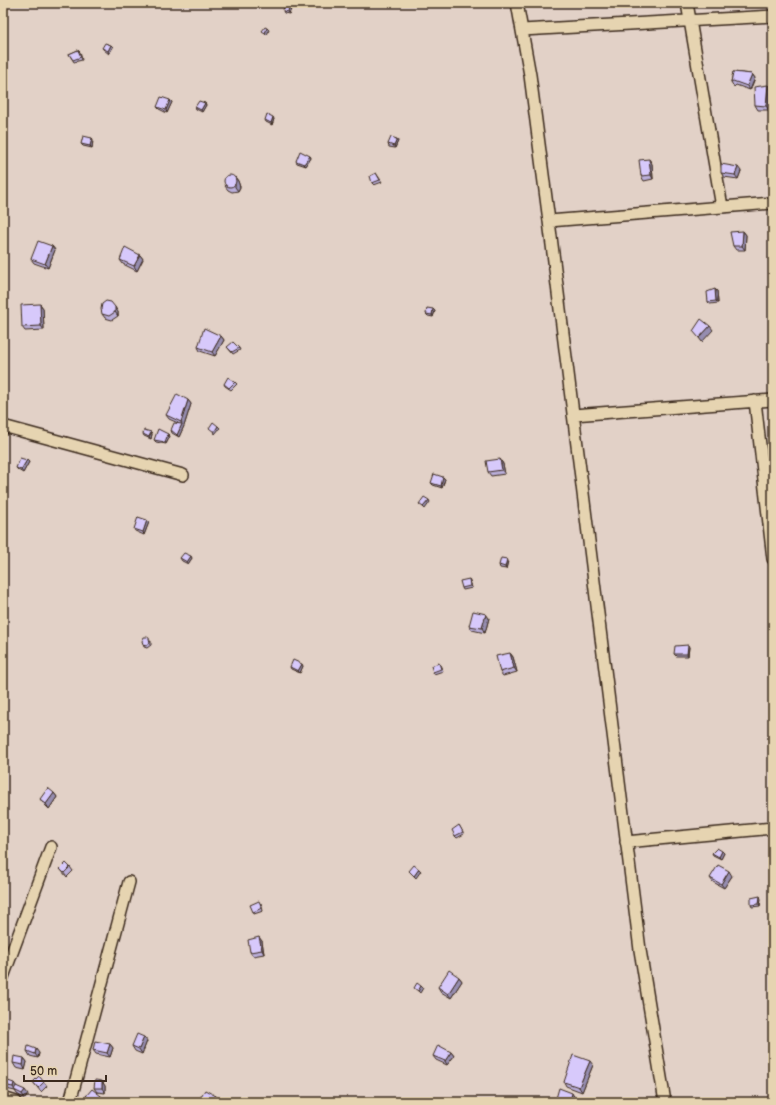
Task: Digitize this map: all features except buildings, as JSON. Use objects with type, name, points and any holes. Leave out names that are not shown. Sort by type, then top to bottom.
[{"type":"street","points":[[518,3],[530,74],[574,415],[640,950],[666,1102]]},
{"type":"street","points":[[687,3],[722,207]]},
{"type":"street","points":[[522,30],[773,16]]},
{"type":"street","points":[[549,221],[773,204]]},
{"type":"street","points":[[574,415],[773,400]]},
{"type":"street","points":[[755,401],[773,559]]},
{"type":"street","points":[[3,426],[183,475]]},
{"type":"street","points":[[626,842],[773,828]]},
{"type":"street","points":[[3,976],[51,847]]},
{"type":"street","points":[[70,1102],[129,882]]},
{"type":"street","points":[[3,1098],[16,1102]]}]
